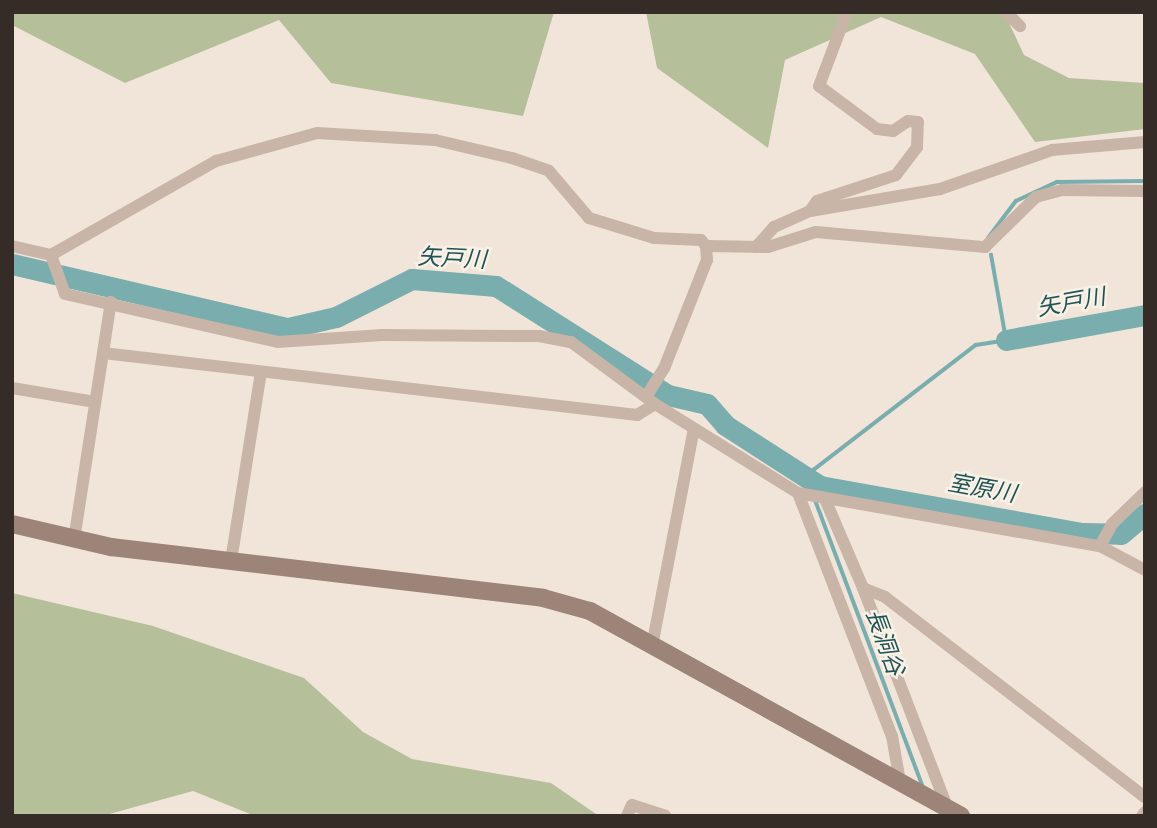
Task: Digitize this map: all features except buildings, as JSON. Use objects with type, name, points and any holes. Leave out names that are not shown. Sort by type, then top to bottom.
[{"type":"street","points":[[810,211],[827,197],[896,175],[921,137],[918,122],[886,132],[823,94],[819,86],[829,53],[847,12]]},
{"type":"street","points":[[1006,12],[1020,26]]},
{"type":"street","points":[[12,246],[51,255],[216,161],[268,143],[328,133],[435,140],[512,158],[549,171],[589,218],[654,238],[701,240],[706,246],[708,260],[651,400],[637,415],[103,353]]},
{"type":"street","points":[[756,247],[774,227],[810,211],[940,189],[1052,150],[1145,142]]},
{"type":"street","points":[[706,246],[756,247],[816,232],[985,247],[1036,197],[1062,190],[1145,191]]},
{"type":"street","points":[[51,255],[59,289],[278,342],[382,335],[539,336],[571,342],[694,429],[802,494],[1100,546],[1145,570]]},
{"type":"street","points":[[74,540],[111,302]]},
{"type":"street","points":[[231,561],[261,372]]},
{"type":"street","points":[[12,388],[95,402]]},
{"type":"street","points":[[653,641],[694,429]]},
{"type":"street","points":[[1100,546],[1111,524],[1145,492]]},
{"type":"street","points":[[802,494],[892,736],[906,785]]},
{"type":"street","points":[[825,499],[954,811]]},
{"type":"street","points":[[12,524],[74,540],[543,598],[590,611],[653,641],[954,811]]},
{"type":"street","points":[[863,588],[885,597],[1145,797]]},
{"type":"street","points":[[628,816],[632,805],[665,816]]},
{"type":"green space","points":[[12,12],[554,12],[523,116],[331,83],[279,20],[125,83],[12,25]]},
{"type":"green space","points":[[646,12],[1004,12],[1024,55],[1069,78],[1145,83],[1145,129],[1035,142],[975,54],[881,17],[785,60],[768,148],[657,68]]},
{"type":"green space","points":[[12,593],[153,626],[304,678],[363,732],[412,759],[551,783],[599,816],[255,816],[193,791],[102,816],[12,816]]},
{"type":"waterway","points":[[988,238],[1016,201],[1057,182],[1145,181]]},
{"type":"waterway","points":[[813,492],[807,475],[976,345],[1006,340],[991,255]]},
{"type":"waterway","name":"矢戸川","points":[[12,264],[288,328],[336,317],[412,279],[496,286],[668,395],[707,404],[725,425],[820,486],[1082,533],[1121,534],[1145,514]]},
{"type":"waterway","name":"矢戸川","points":[[1006,340],[1145,315]]},
{"type":"waterway","name":"長洞谷","points":[[815,499],[923,787]]},
{"type":"water label","name":"室原川","points":[[982,488]]}]
